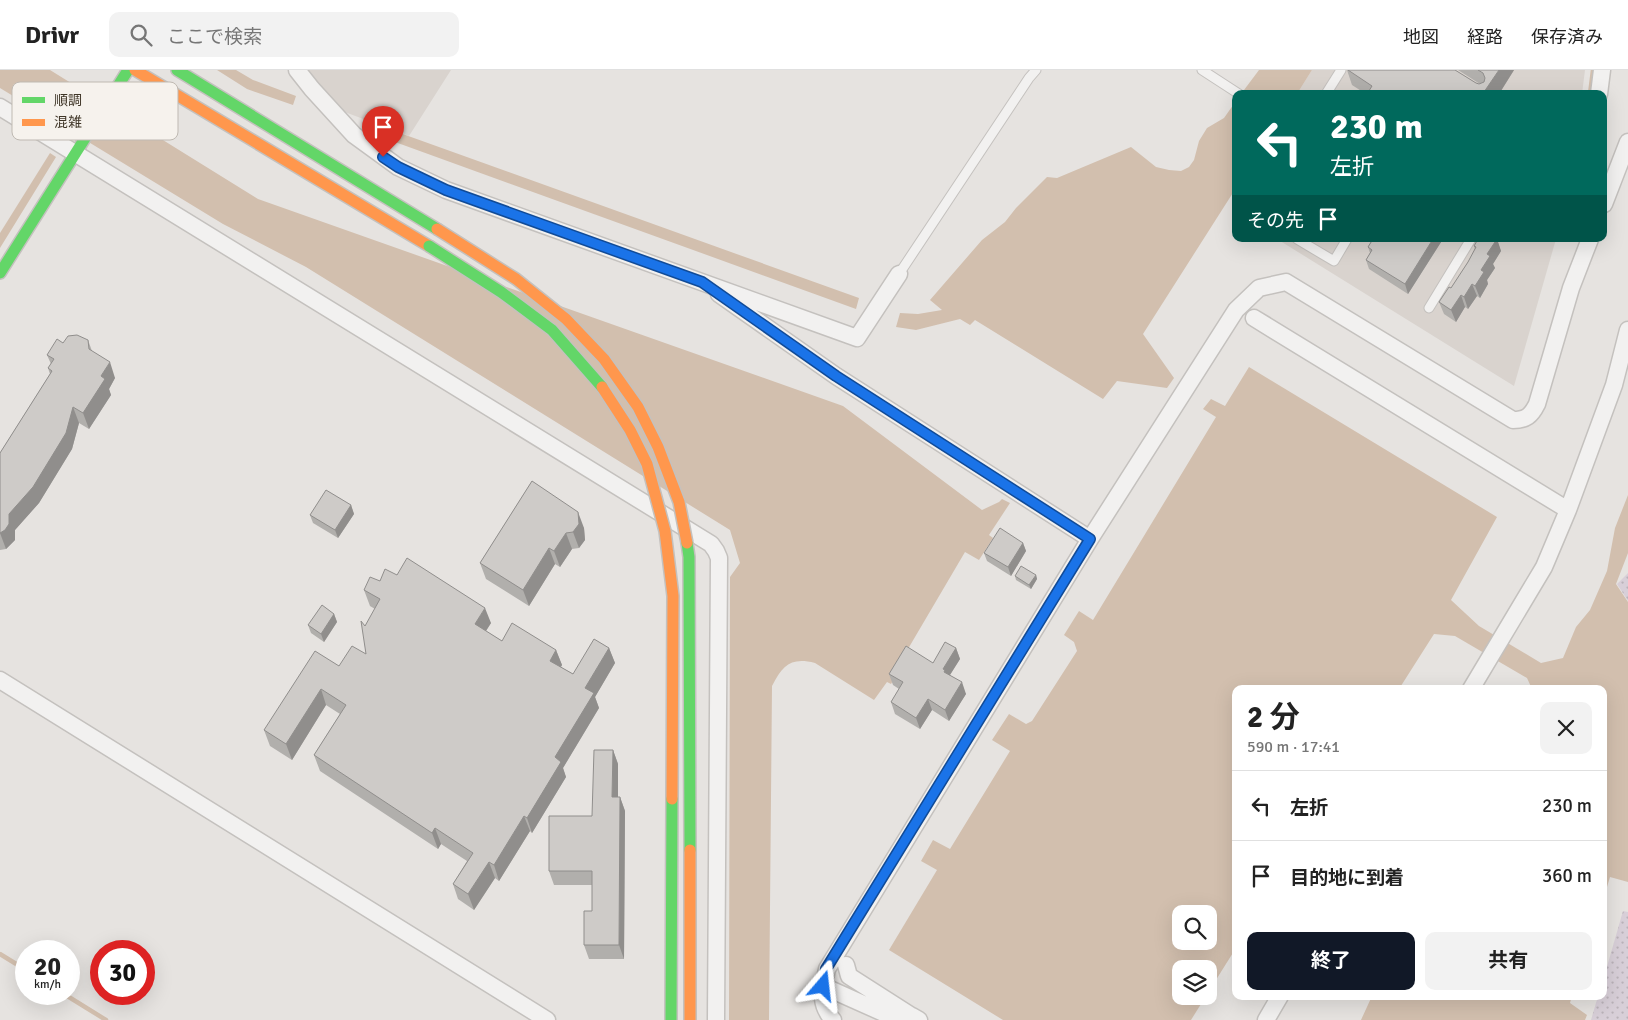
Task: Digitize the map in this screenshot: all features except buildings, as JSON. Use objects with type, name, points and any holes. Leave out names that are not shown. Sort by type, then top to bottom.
[{"type":"street","points":[[120,82],[128,70]]},
{"type":"street","points":[[135,70],[155,82]]},
{"type":"street","points":[[177,70],[438,229],[516,279],[566,319],[604,359],[638,407],[658,447],[678,502],[689,556],[690,1020]]},
{"type":"street","points":[[297,70],[354,135],[398,167],[446,190],[857,338],[899,274]]},
{"type":"street","points":[[1600,90],[1602,70]]},
{"type":"street","points":[[178,96],[429,246],[501,292],[552,330],[601,385],[630,430],[647,464],[664,531],[672,596],[671,1020]]},
{"type":"street","points":[[0,107],[12,114]]},
{"type":"street","points":[[58,140],[710,544],[716,551],[719,558],[716,1020]]},
{"type":"street","points":[[1,269],[85,140]]},
{"type":"street","points":[[1607,196],[1628,142]]},
{"type":"street","points":[[1571,288],[1578,242]]},
{"type":"street","points":[[832,1020],[827,1014],[822,996],[826,969],[1090,539],[1236,310],[1259,288],[1286,282],[1513,420],[1524,420],[1532,413],[1536,404],[1571,288],[1589,242]]},
{"type":"street","points":[[702,282],[836,376],[1090,539]]},
{"type":"street","points":[[1254,318],[1568,510]]},
{"type":"street","points":[[1473,685],[1544,567],[1568,510],[1614,385],[1628,330]]},
{"type":"street","points":[[0,680],[546,1020]]},
{"type":"street","points":[[846,965],[849,976],[915,1018]]},
{"type":"street","points":[[823,986],[888,1015],[915,1018]]},
{"type":"street","points":[[1266,1020],[1278,1000]]},
{"type":"lane","points":[[899,274],[1028,78],[1036,70]]},
{"type":"lane","points":[[1202,70],[1233,90]]},
{"type":"lane","points":[[1328,90],[1341,70]]},
{"type":"lane","points":[[1302,242],[1334,261],[1345,242]]},
{"type":"lane","points":[[1429,308],[1469,242]]},
{"type":"shaded area","points":[[0,70],[50,70],[69,82],[12,82],[12,95],[0,88]]},
{"type":"shaded area","points":[[217,70],[236,70],[253,80],[296,96],[293,105],[247,89]]},
{"type":"shaded area","points":[[307,70],[451,70],[409,136],[342,111]]},
{"type":"shaded area","points":[[1259,70],[1312,70],[1300,90],[1244,90]]},
{"type":"shaded area","points":[[1312,70],[1585,70],[1582,90],[1300,90]]},
{"type":"shaded area","points":[[1232,107],[1232,194],[1143,334],[1174,378],[1167,388],[1117,381],[1103,399],[975,320],[970,325],[960,319],[916,330],[896,327],[900,313],[918,314],[942,310],[930,300],[982,240],[1005,222],[1016,208],[1047,177],[1057,178],[1131,147],[1156,167],[1181,171],[1189,167],[1194,160],[1199,141],[1207,128],[1224,118]]},
{"type":"shaded area","points":[[386,128],[859,298],[856,309],[384,138]]},
{"type":"shaded area","points":[[85,140],[163,140],[258,199],[843,406],[982,510],[1002,499],[1010,503],[989,535],[993,538],[979,560],[965,552],[905,654],[909,655],[891,684],[887,682],[874,700],[815,663],[807,661],[789,664],[780,673],[772,686],[769,1020],[729,1020],[730,577],[740,563],[730,530],[306,267],[223,224]]},
{"type":"shaded area","points":[[50,153],[56,157],[0,248],[0,233]]},
{"type":"shaded area","points":[[1282,242],[1555,242],[1514,386]]},
{"type":"shaded area","points":[[1249,367],[1497,517],[1451,600],[1479,626],[1541,663],[1563,658],[1576,627],[1590,610],[1607,571],[1615,528],[1628,495],[1628,553],[1616,584],[1628,602],[1628,882],[1610,877],[1607,887],[1607,685],[1530,685],[1527,678],[1455,636],[1434,634],[1402,685],[1232,685],[1232,954],[1217,978],[1217,960],[1172,960],[1172,1005],[1200,1005],[1191,1020],[1003,1020],[889,950],[937,870],[921,861],[933,840],[950,849],[1010,751],[992,740],[1009,714],[1026,724],[1032,721],[1077,651],[1074,642],[1064,635],[1079,611],[1093,620],[1216,417],[1203,409],[1211,399],[1225,406]]},
{"type":"shaded area","points":[[1628,573],[1628,601],[1617,584]]},
{"type":"shaded area","points":[[1623,911],[1628,912],[1628,1020],[1591,1020],[1597,1000],[1607,1000],[1607,967]]},
{"type":"shaded area","points":[[1370,1000],[1571,1000],[1570,1003],[1587,1015],[1585,1020],[1361,1020]]},
{"type":"waterway","points":[[1590,90],[1593,70]]},
{"type":"waterway","points":[[0,954],[15,963]]},
{"type":"waterway","points":[[80,1004],[106,1020]]},
{"type":"traffic: fast","points":[[120,82],[128,70]]},
{"type":"traffic: fast","points":[[177,70],[437,229]]},
{"type":"traffic: fast","points":[[0,273],[84,140]]},
{"type":"traffic: fast","points":[[429,246],[501,292],[552,330],[602,387]]},
{"type":"traffic: fast","points":[[687,543],[689,557],[690,850]]},
{"type":"traffic: fast","points":[[671,1020],[672,799]]},
{"type":"traffic: slow","points":[[135,70],[155,82]]},
{"type":"traffic: slow","points":[[178,96],[429,246]]},
{"type":"traffic: slow","points":[[437,229],[516,279],[566,319],[604,359],[638,407],[658,447],[679,502],[687,543]]},
{"type":"traffic: slow","points":[[602,387],[630,430],[647,464],[665,531],[673,596],[672,799]]},
{"type":"traffic: slow","points":[[690,850],[690,1020]]},
{"type":"route","points":[[383,157],[398,167],[446,190],[702,282],[836,376],[1090,539],[826,969],[823,986]]}]
